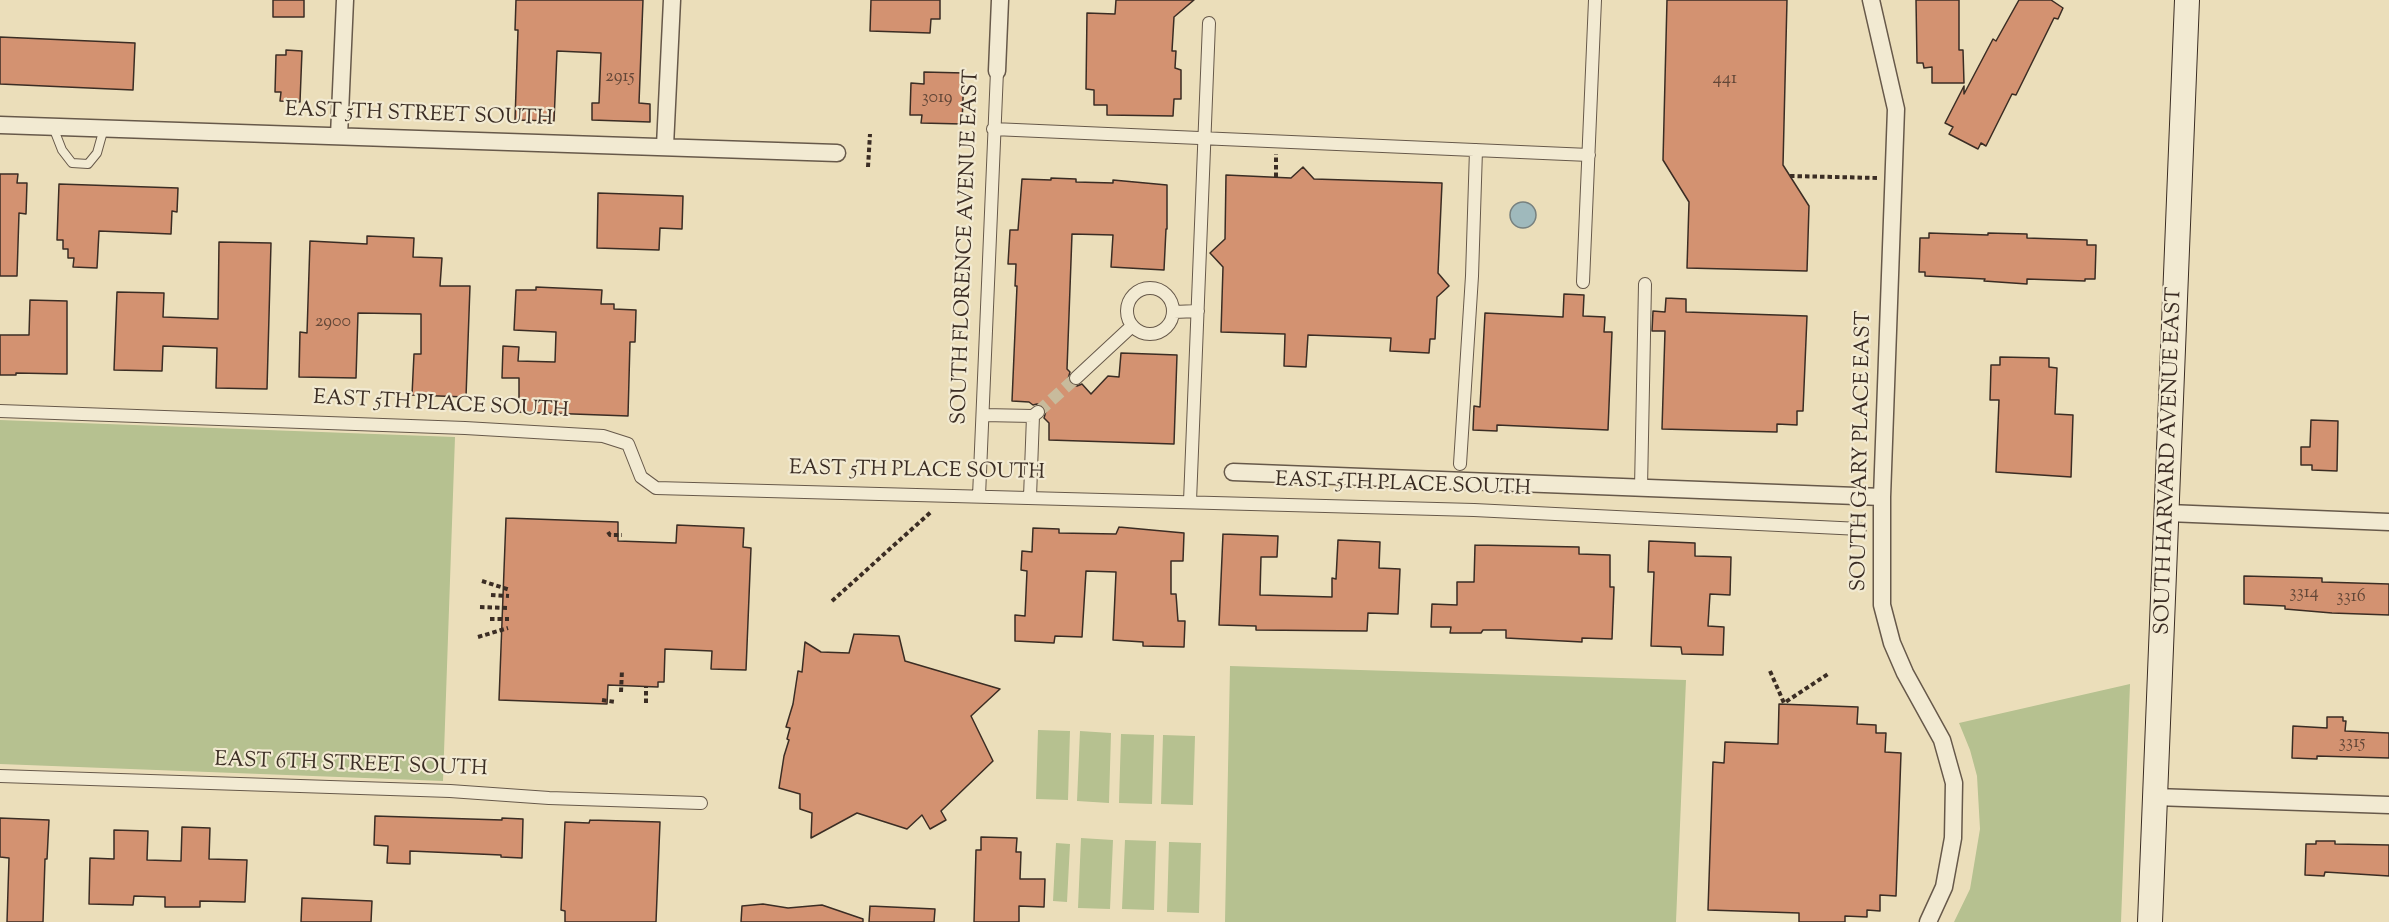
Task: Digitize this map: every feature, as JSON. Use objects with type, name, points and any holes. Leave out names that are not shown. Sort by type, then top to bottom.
[{"type":"main road","name":"SOUTH HARVARD AVENUE EAST","points":[[2150,922],[2187,0]]},
{"type":"street","points":[[339,136],[345,0]]},
{"type":"street","points":[[665,146],[672,0]]},
{"type":"street","name":"SOUTH FLORENCE AVENUE EAST","points":[[980,496],[1000,0]]},
{"type":"street","points":[[1583,282],[1595,0]]},
{"type":"street","name":"SOUTH GARY PLACE EAST","points":[[1871,0],[1896,109],[1882,496],[1882,605],[1892,643],[1905,673],[1942,740],[1954,783],[1953,838],[1944,887],[1928,922]]},
{"type":"street","points":[[1190,501],[1209,23]]},
{"type":"street","name":"EAST 5TH STREET SOUTH","points":[[0,125],[837,153]]},
{"type":"street","points":[[993,129],[1589,155]]},
{"type":"street","points":[[1460,464],[1472,276],[1476,150]]},
{"type":"street","points":[[1641,488],[1645,284]]},
{"type":"street","points":[[1155,289],[1162,291],[1168,297],[1174,312],[1169,325],[1158,333],[1144,334],[1132,326],[1128,319],[1129,303],[1139,291],[1155,289]]},
{"type":"street","points":[[1174,312],[1198,311]]},
{"type":"street","points":[[1076,378],[1132,326]]},
{"type":"street","name":"EAST 5TH PLACE SOUTH","points":[[0,411],[603,436],[628,444],[641,477],[656,488],[1474,510],[1860,529]]},
{"type":"street","points":[[982,415],[1036,414],[1030,497]]},
{"type":"street","name":"EAST 5TH PLACE SOUTH","points":[[1233,472],[1882,496]]},
{"type":"street","points":[[2168,513],[2389,522]]},
{"type":"street","name":"EAST 6TH STREET SOUTH","points":[[0,776],[450,791],[549,798],[701,803]]},
{"type":"street","points":[[2155,797],[2389,805]]},
{"type":"lane","points":[[53,126],[62,150],[72,163],[88,164],[97,153],[104,128]]},
{"type":"path","points":[[868,167],[870,134]]},
{"type":"path","points":[[1276,177],[1277,142]]},
{"type":"path","points":[[1790,177],[1882,178]]},
{"type":"path","points":[[832,601],[949,496]]},
{"type":"path","points":[[608,532],[610,536],[622,535]]},
{"type":"path","points":[[482,581],[510,590]]},
{"type":"path","points":[[491,595],[509,596]]},
{"type":"path","points":[[480,608],[509,609]]},
{"type":"path","points":[[490,619],[509,619]]},
{"type":"path","points":[[478,638],[508,628]]},
{"type":"path","points":[[621,692],[622,670]]},
{"type":"path","points":[[1770,671],[1784,703],[1828,674]]},
{"type":"path","points":[[646,686],[646,703]]},
{"type":"path","points":[[602,700],[615,702]]},
{"type":"green space","points":[[0,420],[455,437],[443,781],[0,764]]},
{"type":"green space","points":[[1230,666],[1686,680],[1676,922],[1225,922]]},
{"type":"green space","points":[[2130,684],[2121,922],[1954,922],[1970,889],[1980,829],[1977,776],[1959,723]]},
{"type":"green space","points":[[1038,730],[1070,731],[1068,800],[1036,799]]},
{"type":"green space","points":[[1080,731],[1111,733],[1109,803],[1077,801]]},
{"type":"green space","points":[[1121,734],[1154,735],[1152,804],[1119,803]]},
{"type":"green space","points":[[1163,735],[1195,736],[1193,805],[1161,804]]},
{"type":"green space","points":[[1081,838],[1113,840],[1110,909],[1078,908]]},
{"type":"green space","points":[[1125,840],[1156,841],[1154,910],[1122,909]]},
{"type":"green space","points":[[1169,842],[1201,843],[1199,913],[1167,912]]},
{"type":"green space","points":[[1056,843],[1070,844],[1067,902],[1053,901]]},
{"type":"water","points":[[1523,202],[1532,206],[1536,215],[1532,224],[1523,228],[1514,224],[1510,215],[1514,206]]},
{"type":"building","points":[[273,0],[304,0],[304,17],[273,17]]},
{"type":"building","points":[[516,0],[643,0],[639,103],[650,104],[650,122],[592,120],[592,103],[599,103],[601,53],[557,51],[554,121],[515,120],[518,30],[515,30]]},
{"type":"building","points":[[871,0],[940,0],[940,19],[931,19],[930,33],[870,31]]},
{"type":"building","points":[[1116,0],[1194,0],[1174,17],[1172,51],[1176,51],[1175,68],[1181,70],[1181,99],[1174,99],[1173,116],[1107,115],[1107,105],[1094,105],[1094,90],[1086,89],[1087,13],[1115,14]]},
{"type":"building","points":[[1667,0],[1787,0],[1783,165],[1809,206],[1807,271],[1687,268],[1689,202],[1663,160]]},
{"type":"building","points":[[1916,0],[1959,0],[1959,50],[1963,50],[1964,83],[1932,83],[1932,67],[1924,68],[1923,63],[1917,63]]},
{"type":"building","points":[[2019,0],[2051,0],[2063,8],[2058,19],[2054,18],[2016,95],[2012,94],[1986,146],[1981,143],[1978,149],[1949,134],[1953,127],[1945,123],[1964,86],[1964,94],[1993,39],[1996,41]]},
{"type":"building","points":[[0,37],[135,43],[133,90],[0,84]]},
{"type":"building","points":[[286,50],[302,51],[300,102],[280,101],[281,92],[275,92],[276,55],[286,55]]},
{"type":"building","points":[[924,72],[964,73],[962,124],[921,123],[922,115],[910,115],[911,83],[924,84]]},
{"type":"building","points":[[1303,167],[1314,179],[1442,183],[1438,273],[1449,286],[1437,297],[1435,339],[1430,339],[1429,353],[1390,351],[1391,338],[1308,335],[1306,367],[1284,366],[1285,334],[1221,332],[1223,267],[1210,253],[1225,239],[1226,175],[1291,178]]},
{"type":"building","points":[[0,174],[18,174],[17,183],[27,183],[26,214],[19,213],[17,276],[0,276]]},
{"type":"building","points":[[1051,178],[1076,179],[1076,182],[1113,183],[1113,180],[1167,185],[1164,270],[1111,267],[1113,235],[1072,234],[1067,369],[1070,372],[1068,379],[1070,384],[1077,386],[1082,384],[1091,394],[1108,376],[1119,377],[1121,353],[1177,355],[1174,444],[1049,440],[1049,423],[1044,418],[1046,411],[1044,406],[1012,401],[1017,286],[1015,286],[1016,264],[1008,264],[1010,230],[1018,230],[1022,179],[1051,180]]},
{"type":"building","points":[[59,184],[178,188],[177,212],[172,211],[171,234],[99,231],[97,268],[73,267],[74,258],[68,258],[68,249],[63,249],[63,240],[57,240]]},
{"type":"building","points":[[598,193],[683,196],[682,229],[660,228],[659,250],[597,248]]},
{"type":"building","points":[[1929,233],[2027,234],[2027,238],[2087,240],[2087,245],[2096,245],[2095,279],[2085,279],[2085,281],[2027,279],[2027,284],[1925,276],[1925,272],[1919,272],[1920,238],[1929,238]]},
{"type":"building","points":[[367,236],[414,238],[413,257],[442,258],[440,286],[470,286],[466,397],[412,395],[414,354],[421,354],[421,314],[358,313],[356,378],[299,377],[300,332],[307,333],[310,241],[367,244]]},
{"type":"building","points":[[219,242],[271,243],[267,389],[216,388],[217,348],[163,346],[162,371],[114,370],[117,292],[164,293],[163,317],[218,319]]},
{"type":"building","points":[[536,287],[602,290],[601,304],[614,304],[614,309],[636,310],[635,342],[630,342],[628,416],[519,412],[519,378],[502,378],[503,346],[519,347],[518,361],[555,362],[556,332],[514,330],[516,290],[536,290]]},
{"type":"building","points":[[1564,294],[1584,295],[1583,316],[1605,317],[1604,332],[1612,332],[1608,430],[1497,425],[1497,431],[1473,430],[1474,406],[1480,407],[1485,313],[1563,317]]},
{"type":"building","points":[[1666,298],[1686,299],[1686,312],[1807,316],[1803,411],[1797,411],[1797,425],[1777,424],[1777,432],[1662,429],[1665,331],[1652,331],[1653,311],[1665,312]]},
{"type":"building","points":[[30,300],[67,301],[67,374],[0,375],[0,335],[29,335]]},
{"type":"building","points":[[2000,357],[2049,358],[2049,367],[2057,368],[2055,414],[2073,415],[2071,477],[1996,472],[1999,400],[1990,400],[1991,365],[2000,365]]},
{"type":"building","points":[[2311,420],[2338,421],[2337,471],[2312,470],[2312,465],[2301,465],[2301,447],[2310,447]]},
{"type":"building","points":[[506,518],[618,522],[618,541],[676,543],[677,525],[744,528],[743,547],[751,548],[746,670],[711,669],[712,651],[665,649],[664,682],[658,682],[658,687],[608,685],[607,704],[499,700]]},
{"type":"building","points":[[1119,527],[1184,533],[1183,561],[1171,561],[1171,594],[1176,594],[1178,621],[1185,621],[1184,647],[1143,646],[1143,642],[1113,640],[1116,572],[1086,571],[1082,637],[1055,636],[1054,643],[1015,641],[1015,615],[1025,616],[1027,571],[1021,570],[1022,551],[1032,552],[1033,528],[1059,529],[1059,533],[1116,534]]},
{"type":"building","points":[[1223,534],[1278,536],[1277,557],[1261,557],[1260,595],[1332,597],[1332,578],[1336,579],[1338,540],[1380,542],[1379,568],[1400,569],[1398,614],[1368,613],[1367,631],[1256,630],[1256,626],[1219,625]]},
{"type":"building","points":[[1649,541],[1695,543],[1695,556],[1731,557],[1730,595],[1710,594],[1708,626],[1724,627],[1723,655],[1682,654],[1681,647],[1651,646],[1654,572],[1648,572]]},
{"type":"building","points":[[1475,545],[1579,547],[1579,554],[1610,555],[1610,587],[1614,587],[1612,639],[1582,638],[1582,642],[1506,638],[1506,630],[1450,633],[1451,627],[1431,627],[1432,604],[1457,605],[1457,582],[1474,582]]},
{"type":"building","points":[[2244,576],[2322,578],[2322,582],[2389,584],[2389,615],[2332,613],[2285,609],[2285,606],[2244,604]]},
{"type":"building","points":[[854,634],[899,636],[905,661],[1000,689],[971,716],[993,761],[941,811],[946,820],[930,829],[922,815],[907,829],[857,813],[811,838],[812,813],[800,809],[800,794],[779,788],[789,740],[787,739],[790,728],[786,727],[793,704],[798,671],[802,672],[805,642],[821,652],[849,653]]},
{"type":"building","points":[[1779,704],[1858,707],[1857,724],[1876,725],[1876,733],[1886,733],[1885,752],[1901,753],[1896,896],[1880,895],[1880,911],[1867,910],[1867,917],[1845,916],[1845,922],[1799,922],[1799,913],[1708,910],[1713,762],[1724,763],[1725,742],[1778,744]]},
{"type":"building","points":[[2327,717],[2343,717],[2343,721],[2346,721],[2345,731],[2389,733],[2389,758],[2317,756],[2317,759],[2292,758],[2293,726],[2327,728]]},
{"type":"building","points":[[375,816],[523,819],[522,858],[410,851],[410,864],[387,863],[388,846],[374,845]]},
{"type":"building","points":[[0,818],[49,820],[43,922],[7,922],[9,858],[0,857]]},
{"type":"building","points":[[590,820],[660,822],[656,922],[565,922],[565,911],[561,910],[565,822],[589,823]]},
{"type":"building","points":[[182,827],[210,828],[209,859],[247,860],[245,902],[200,901],[200,907],[165,907],[165,897],[134,896],[133,905],[89,904],[90,858],[114,859],[114,830],[148,831],[147,860],[181,861]]},
{"type":"building","points":[[981,837],[1017,838],[1016,852],[1021,852],[1020,879],[1045,879],[1044,907],[1019,906],[1019,922],[974,922],[976,850],[981,850]]},
{"type":"building","points":[[2316,841],[2335,841],[2335,844],[2389,845],[2389,876],[2325,872],[2324,876],[2305,875],[2306,844],[2316,844]]},
{"type":"building","points":[[302,898],[372,901],[371,922],[301,922]]},
{"type":"building","points":[[763,904],[788,908],[822,905],[863,919],[863,922],[741,922],[742,906]]},
{"type":"building","points":[[870,906],[935,909],[934,922],[869,922]]},
{"type":"tunnel","points":[[1038,412],[1076,378]]}]
